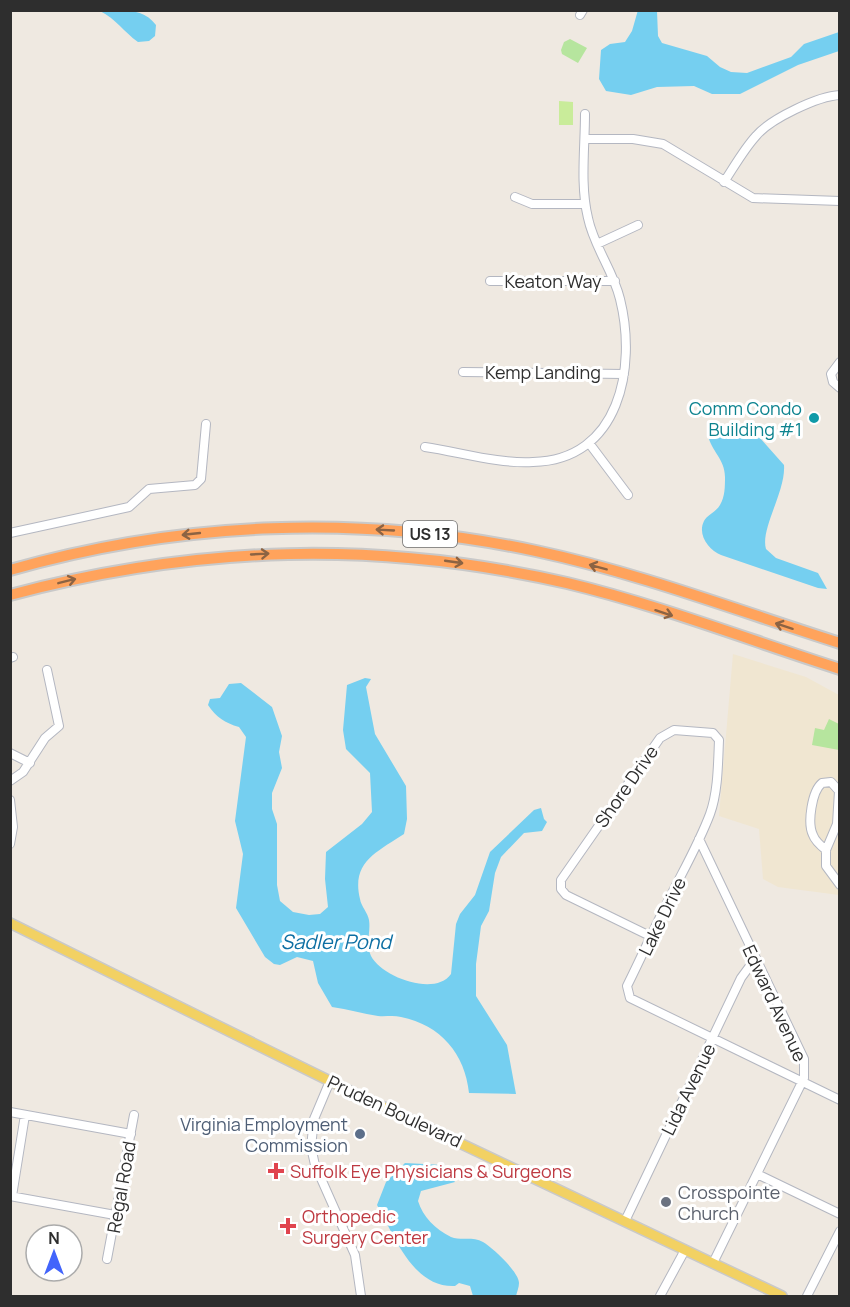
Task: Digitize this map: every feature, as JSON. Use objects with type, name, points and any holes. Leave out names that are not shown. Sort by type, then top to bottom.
[{"type":"highway","name":"US 13","points":[[10,570],[94,549],[184,534],[277,528],[398,531],[512,546],[580,562],[840,644]]},
{"type":"highway","name":"US 13","points":[[10,597],[37,588],[123,569],[230,555],[324,552],[425,558],[501,569],[569,584],[840,669]]},
{"type":"main road","name":"Pruden Boulevard","points":[[10,923],[330,1081],[782,1296]]},
{"type":"street","points":[[724,182],[761,131],[812,103],[840,95]]},
{"type":"street","points":[[425,447],[535,462],[561,458],[589,443],[613,414],[624,374],[623,315],[615,281],[597,244],[585,204],[585,114]]},
{"type":"street","points":[[585,139],[633,139],[663,144],[744,195],[762,200],[840,201]]},
{"type":"street","points":[[515,197],[532,204],[585,204]]},
{"type":"street","points":[[597,244],[639,225]]},
{"type":"street","name":"Keaton Way","points":[[490,281],[615,281]]},
{"type":"street","points":[[840,362],[831,374],[833,382],[840,388]]},
{"type":"street","name":"Kemp Landing","points":[[463,372],[624,374]]},
{"type":"street","points":[[10,533],[129,507],[149,489],[195,485],[201,479],[206,424]]},
{"type":"street","points":[[589,443],[628,495]]},
{"type":"street","points":[[10,781],[30,763],[45,738],[56,729],[59,723],[47,670]]},
{"type":"street","name":"Shore Drive","points":[[652,937],[572,899],[562,891],[561,884],[572,864],[660,738],[674,730],[713,733],[719,740],[713,802],[699,839]]},
{"type":"street","points":[[10,753],[30,763]]},
{"type":"street","points":[[826,850],[813,837],[811,828],[816,790],[828,782],[834,784],[839,794],[835,833],[826,850],[826,866],[832,879],[840,885]]},
{"type":"street","points":[[10,800],[14,827],[10,844]]},
{"type":"street","name":"Lake Drive","points":[[699,839],[627,987],[627,994],[630,998],[713,1039]]},
{"type":"street","name":"Edward Avenue","points":[[699,839],[804,1059],[806,1068],[802,1082],[713,1263]]},
{"type":"street","name":"Lida Avenue","points":[[626,1221],[741,978],[755,959]]},
{"type":"street","points":[[713,1039],[840,1100]]},
{"type":"street","points":[[330,1081],[314,1119],[311,1147],[315,1165],[356,1255],[361,1296]]},
{"type":"street","points":[[10,1112],[130,1134]]},
{"type":"street","points":[[25,1115],[11,1196],[116,1215]]},
{"type":"street","name":"Regal Road","points":[[107,1259],[134,1115]]},
{"type":"street","points":[[757,1174],[840,1214]]},
{"type":"street","points":[[807,1296],[840,1231]]},
{"type":"street","points":[[660,1296],[685,1250]]},
{"type":"shaded area","points":[[733,654],[806,677],[839,695],[839,895],[778,887],[763,879],[759,829],[719,816]]},
{"type":"green space","points":[[570,39],[587,48],[578,63],[562,54],[564,42]]},
{"type":"green space","points":[[559,101],[573,102],[573,125],[559,125]]},
{"type":"green space","points":[[829,719],[839,724],[839,750],[812,745],[815,728],[824,730]]},
{"type":"water","points":[[638,10],[657,11],[658,36],[662,43],[707,56],[720,67],[731,72],[747,73],[791,57],[804,44],[839,32],[839,51],[798,65],[740,94],[712,94],[694,86],[657,87],[631,95],[606,91],[599,79],[601,50],[610,44],[625,42],[632,31]]},
{"type":"water","points":[[100,11],[131,11],[145,15],[156,25],[155,36],[149,41],[138,42]]},
{"type":"water","points":[[728,425],[745,425],[752,429],[784,465],[784,475],[767,531],[766,549],[776,558],[818,573],[827,589],[721,555],[712,550],[705,541],[702,526],[707,517],[720,505],[725,484],[723,465],[708,435]]},
{"type":"water","name":"Sadler Pond","points":[[365,678],[371,679],[366,687],[375,734],[406,786],[407,819],[404,834],[368,859],[359,876],[360,899],[369,920],[369,951],[377,964],[409,982],[433,984],[443,981],[451,974],[456,924],[460,914],[475,895],[490,852],[534,810],[541,808],[547,822],[542,831],[524,833],[501,857],[495,873],[489,911],[481,926],[476,964],[476,996],[507,1045],[516,1094],[469,1093],[467,1079],[456,1054],[449,1043],[428,1027],[401,1017],[378,1016],[332,1007],[318,983],[313,961],[297,957],[280,965],[274,964],[265,957],[236,908],[243,854],[235,821],[246,737],[239,727],[214,713],[208,705],[210,699],[220,698],[229,684],[241,683],[272,707],[282,736],[279,752],[282,768],[272,793],[272,809],[277,824],[277,885],[280,901],[293,912],[309,915],[320,914],[328,907],[325,879],[326,852],[362,824],[372,812],[370,773],[346,749],[343,730],[347,685]]},
{"type":"water","points":[[405,1163],[443,1165],[444,1170],[437,1179],[452,1178],[455,1182],[421,1191],[418,1201],[423,1212],[430,1222],[445,1234],[455,1238],[479,1240],[498,1254],[518,1278],[516,1296],[473,1296],[470,1286],[459,1283],[455,1286],[440,1284],[427,1278],[416,1269],[398,1244],[377,1205],[386,1182]]},
{"type":"place","name":"Comm Condo Building #1","points":[[814,418]]},
{"type":"place","name":"Virginia Employment Commission","points":[[360,1134]]},
{"type":"place","name":"Suffolk Eye Physicians & Surgeons","points":[[276,1171]]},
{"type":"place","name":"Crosspointe Church","points":[[666,1202]]},
{"type":"place","name":"Orthopedic Surgery Center","points":[[288,1226]]}]
